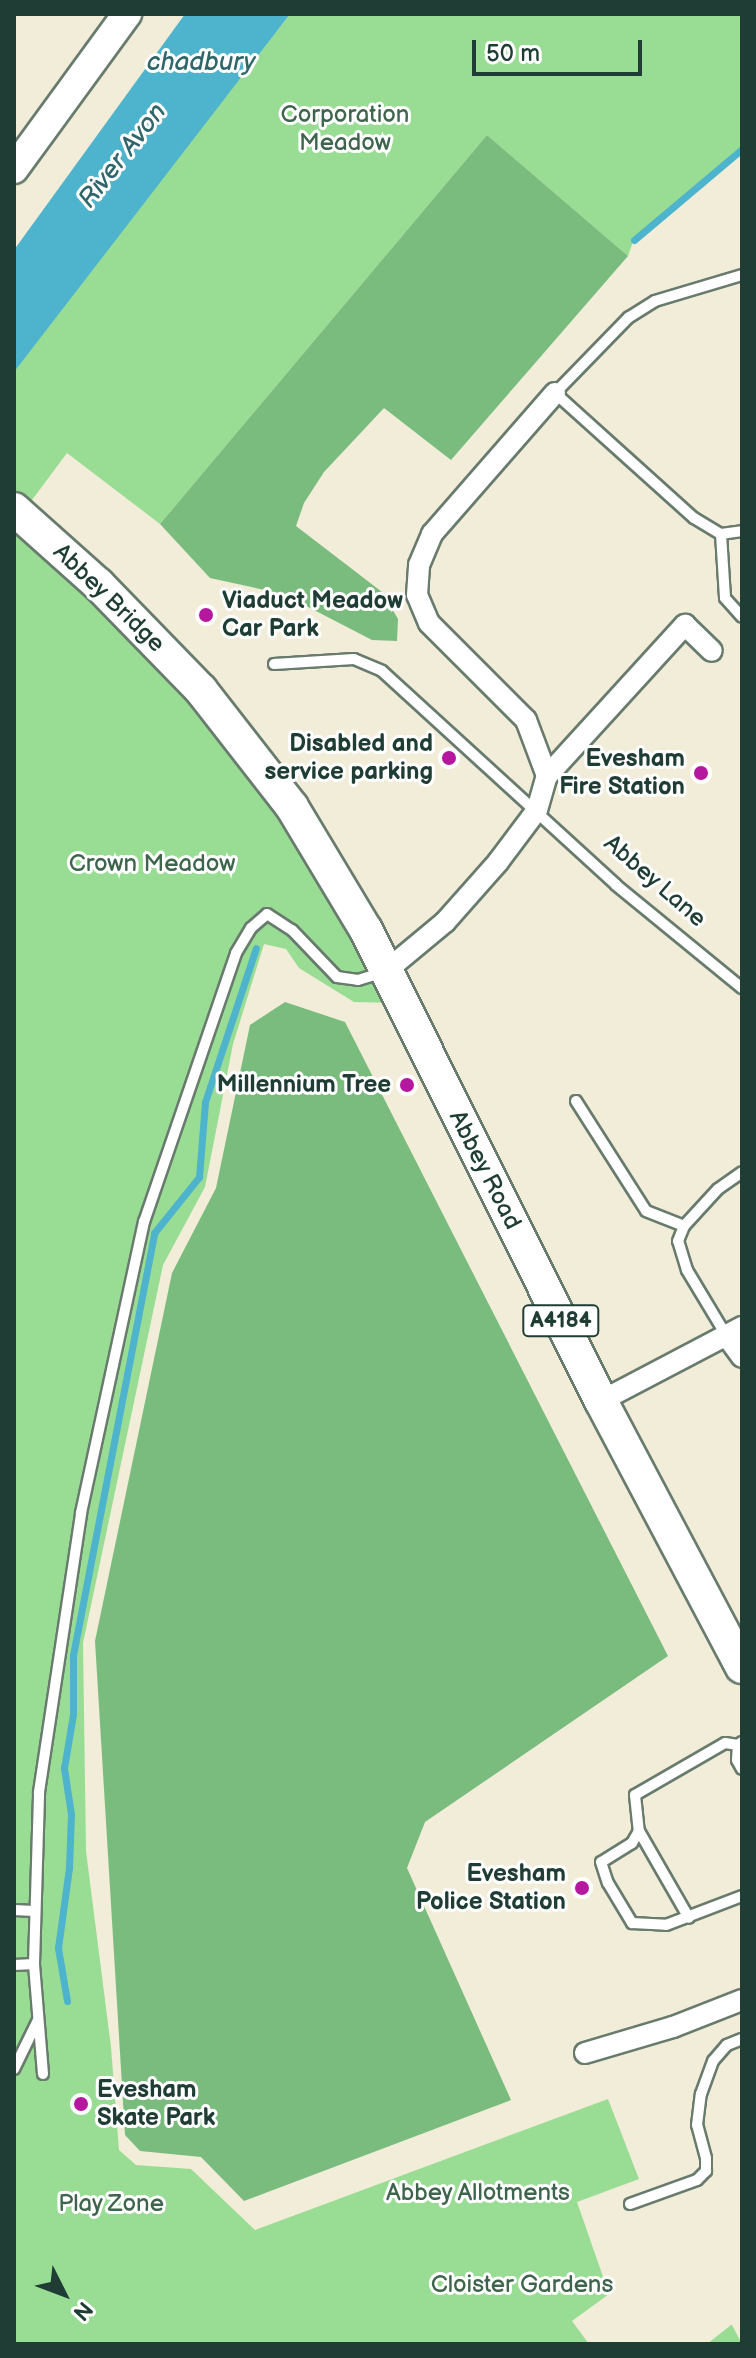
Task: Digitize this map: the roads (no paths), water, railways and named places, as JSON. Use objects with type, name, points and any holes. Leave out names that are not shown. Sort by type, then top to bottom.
[{"type":"main road","points":[[14,169],[127,14]]},
{"type":"main road","name":"Abbey Bridge","points":[[14,509],[98,584],[201,690]]},
{"type":"main road","name":"Abbey Road","points":[[201,690],[292,807],[366,930],[601,1401],[742,1667]]},
{"type":"street","points":[[547,776],[526,720],[429,623],[417,595],[419,565],[432,534],[555,393]]},
{"type":"street","points":[[386,971],[445,922],[498,862],[537,810],[547,776],[685,625],[712,651]]},
{"type":"street","points":[[601,1401],[734,1331],[742,1357]]},
{"type":"street","points":[[585,2053],[673,2027],[742,2000]]},
{"type":"lane","points":[[742,275],[655,301],[629,317],[555,393],[694,518],[721,534],[742,531]]},
{"type":"lane","points":[[721,534],[725,598],[742,617]]},
{"type":"lane","name":"Abbey Lane","points":[[274,664],[354,659],[382,671],[474,759],[537,810],[616,885],[742,988]]},
{"type":"lane","points":[[43,2074],[34,1964],[39,1792],[81,1513],[144,1222],[236,953],[251,928],[267,914],[292,930],[337,977],[358,980],[386,971]]},
{"type":"lane","points":[[576,1101],[646,1211],[684,1226]]},
{"type":"lane","points":[[734,1331],[687,1270],[678,1241],[684,1226],[718,1189],[742,1172]]},
{"type":"lane","points":[[689,1918],[639,1831],[635,1795],[725,1743],[740,1743],[737,1760],[742,1769]]},
{"type":"lane","points":[[639,1831],[632,1843],[601,1862],[608,1883],[632,1923],[666,1925],[742,1896]]},
{"type":"lane","points":[[14,1910],[34,1911]]},
{"type":"lane","points":[[14,1965],[34,1964]]},
{"type":"lane","points":[[14,2069],[39,2018]]},
{"type":"lane","points":[[630,2204],[697,2180],[706,2171],[706,2158],[697,2125],[701,2094],[713,2061],[727,2045],[742,2039]]},
{"type":"water","name":"chadbury","points":[[185,14],[290,14],[14,372],[14,250]]},
{"type":"waterway","points":[[634,240],[742,149]]},
{"type":"waterway","points":[[67,2001],[58,1948],[69,1868],[71,1814],[64,1768],[73,1714],[73,1655],[154,1233],[199,1177],[205,1102],[256,948]]},
{"type":"place","name":"Viaduct Meadow Car Park","points":[[206,615]]},
{"type":"place","name":"Disabled and service parking","points":[[449,758]]},
{"type":"place","name":"Evesham Fire Station","points":[[701,773]]},
{"type":"place","name":"Millennium Tree","points":[[407,1085]]},
{"type":"place","name":"Evesham Police Station","points":[[582,1888]]},
{"type":"place","name":"Evesham Skate Park","points":[[81,2104]]},
{"type":"park label","name":"Corporation Meadow","points":[[345,129]]},
{"type":"park label","name":"Crown Meadow","points":[[152,864]]},
{"type":"park label","name":"Abbey Allotments","points":[[478,2193]]},
{"type":"park label","name":"Play Zone","points":[[111,2204]]},
{"type":"park label","name":"Cloister Gardens","points":[[522,2285]]},
{"type":"water label","name":"River Avon","points":[[123,156]]}]
